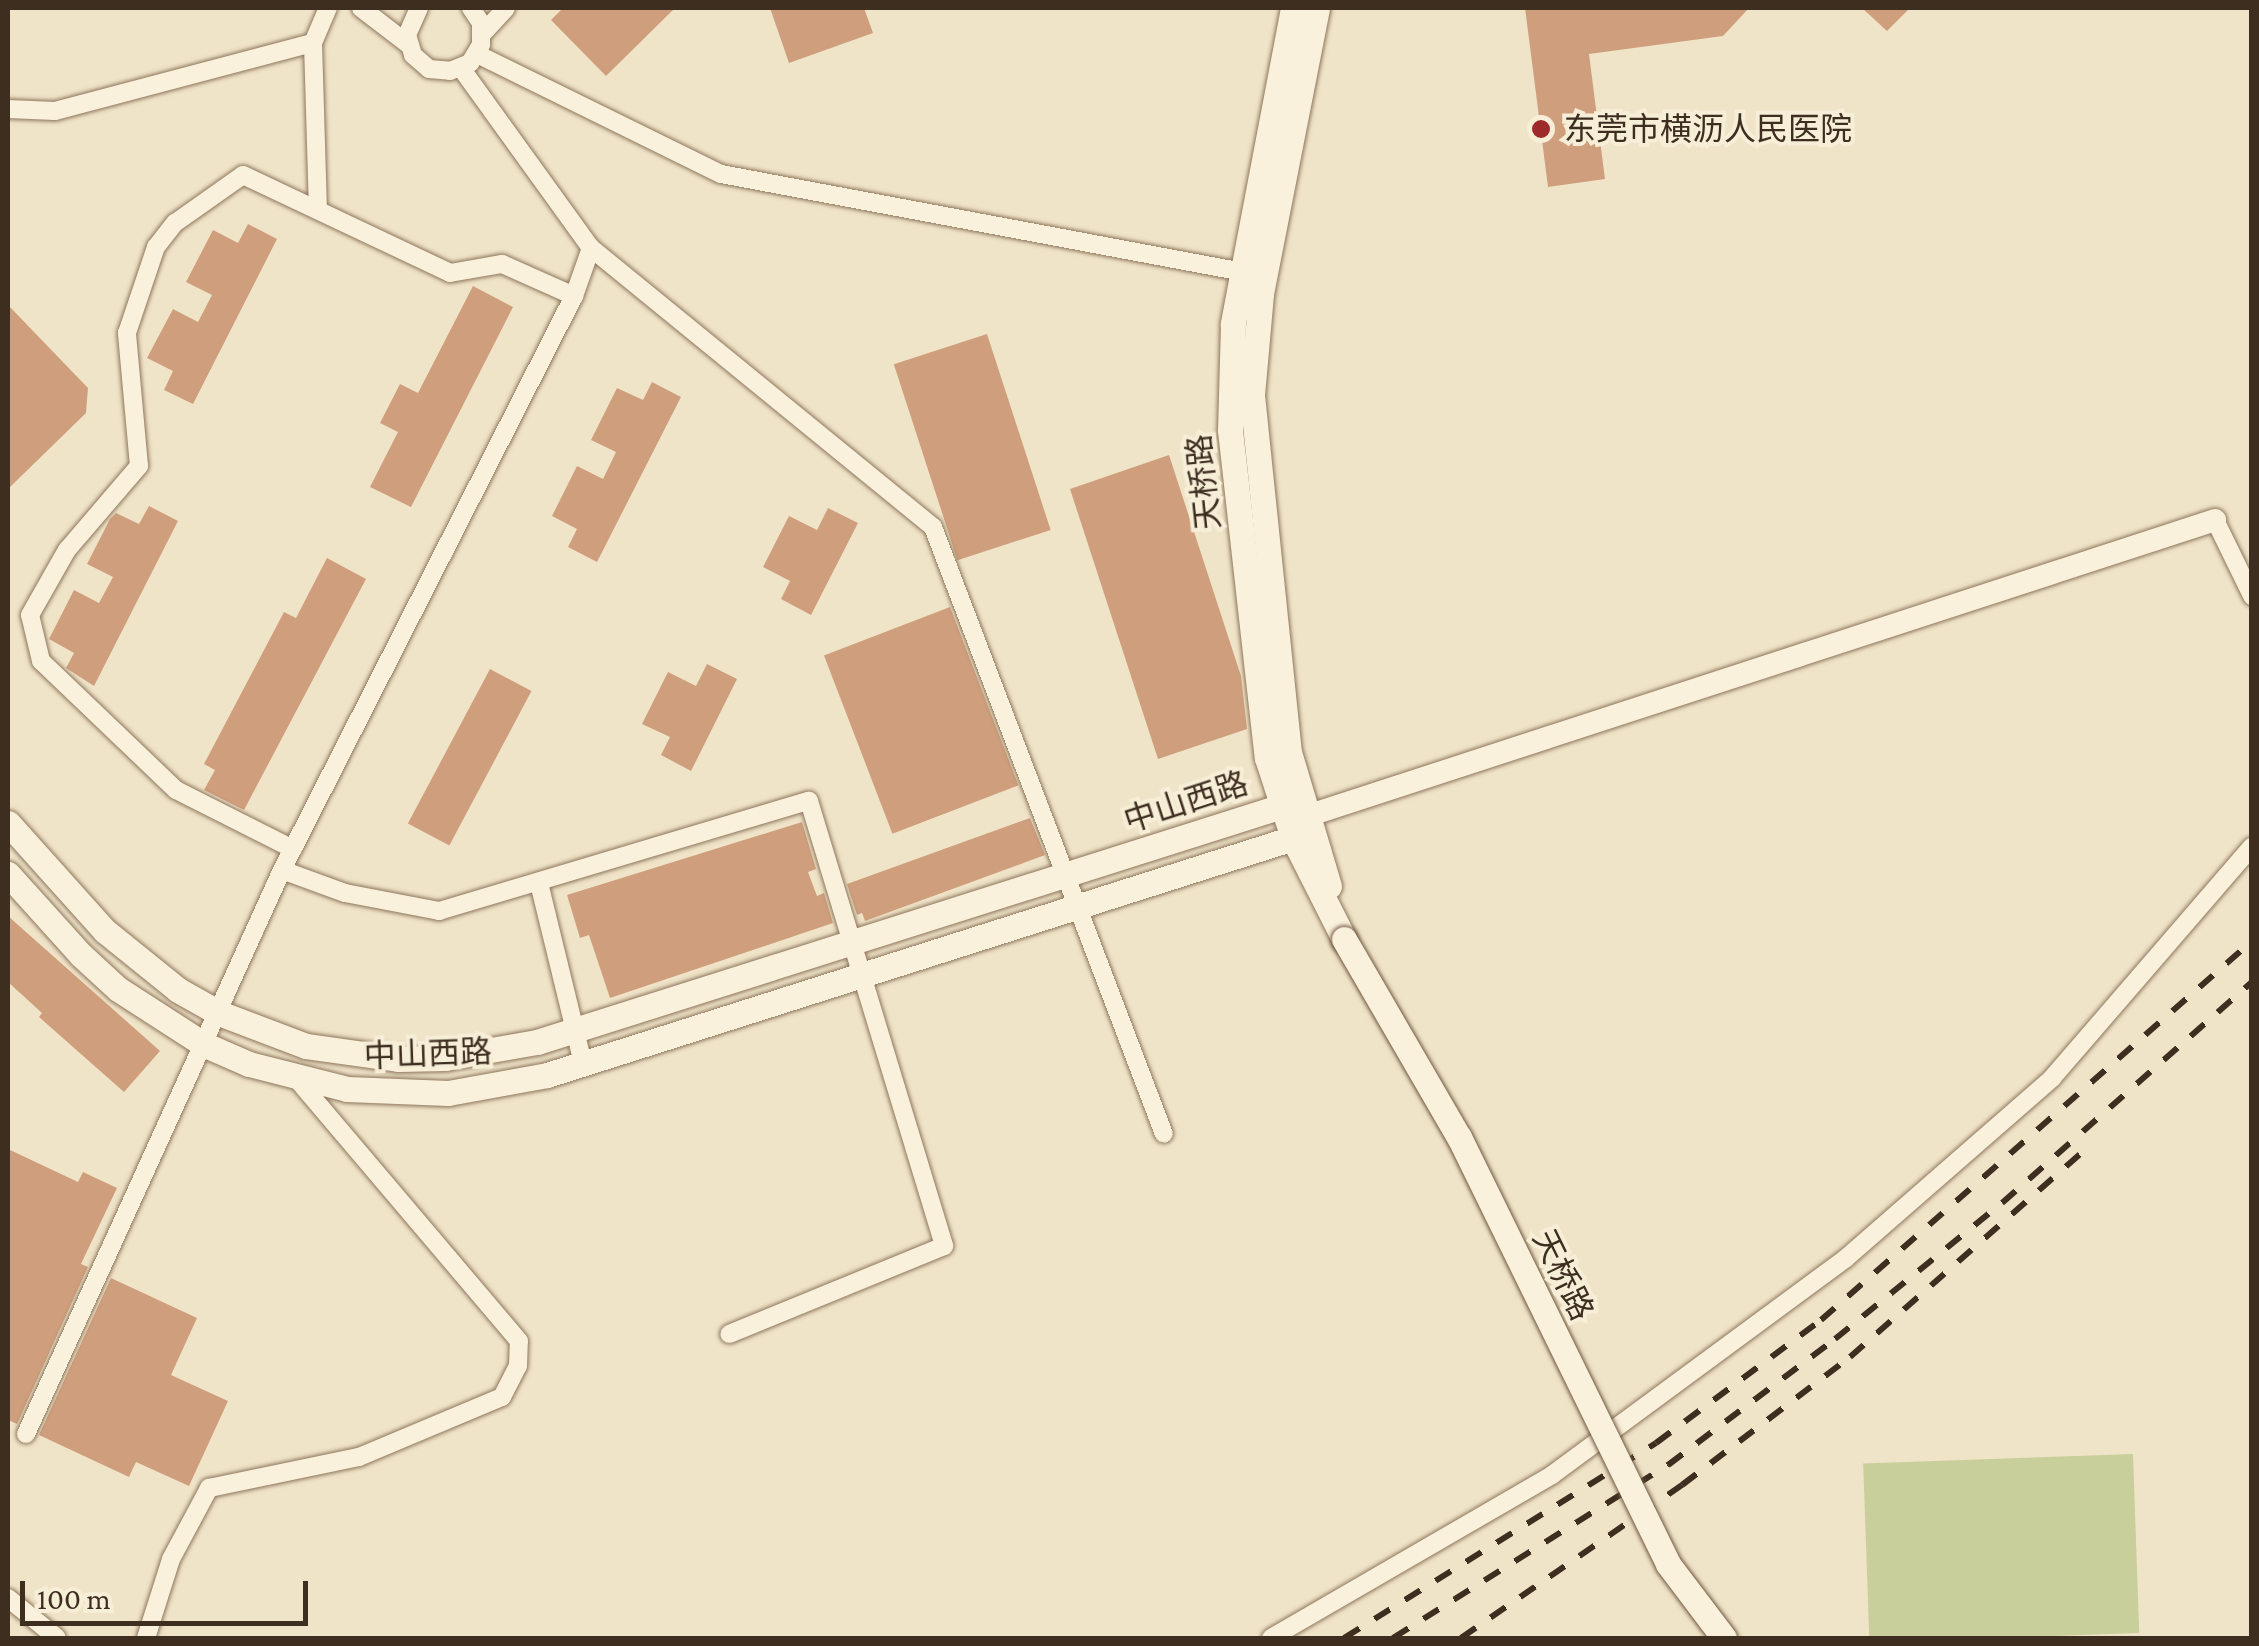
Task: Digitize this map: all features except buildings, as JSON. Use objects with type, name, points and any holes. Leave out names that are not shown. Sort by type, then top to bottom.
[{"type":"main road","name":"天桥路","points":[[1293,8],[1254,274],[1253,428],[1290,752],[1344,939]]},
{"type":"main road","name":"天桥路","points":[[1316,8],[1230,360],[1230,430],[1267,758],[1293,838],[1344,939],[1459,1138],[1668,1564],[1724,1638]]},
{"type":"main road","name":"中山西路","points":[[8,823],[128,952],[218,1013],[306,1046],[398,1059],[492,1052],[575,1030],[1282,806],[1310,815]]},
{"type":"main road","points":[[1293,838],[1310,815]]},
{"type":"main road","name":"中山西路","points":[[8,874],[81,956],[118,989],[203,1044],[297,1079],[346,1089],[448,1093],[498,1086],[583,1064],[1293,838]]},
{"type":"street","points":[[318,210],[312,43],[328,8]]},
{"type":"street","points":[[362,8],[378,8]]},
{"type":"street","points":[[362,8],[409,45],[429,68],[460,68],[477,54],[482,34],[506,8]]},
{"type":"street","points":[[409,45],[408,24],[419,8]]},
{"type":"street","points":[[471,8],[482,34]]},
{"type":"street","points":[[8,109],[55,112],[312,43]]},
{"type":"street","points":[[477,54],[721,174],[1254,274]]},
{"type":"street","points":[[460,68],[591,248],[933,527],[1164,1134]]},
{"type":"street","points":[[293,849],[176,790],[40,661],[30,615],[67,550],[139,466],[127,333],[156,247],[175,223],[243,175],[450,273],[502,264],[574,296]]},
{"type":"street","points":[[26,1434],[282,870],[574,296],[591,248]]},
{"type":"street","points":[[1310,815],[2216,520],[2252,596]]},
{"type":"street","points":[[282,870],[345,893],[439,912],[808,801],[944,1246],[729,1334]]},
{"type":"street","points":[[1271,1638],[1552,1475],[1860,1246],[2052,1078],[2252,846]]},
{"type":"street","points":[[539,883],[583,1064]]},
{"type":"street","points":[[146,1638],[171,1559],[209,1488],[359,1456],[502,1397],[518,1366],[519,1341],[297,1079]]},
{"type":"street","points":[[8,1598],[57,1638]]},
{"type":"green space","points":[[2133,1454],[2139,1633],[1869,1638],[1863,1463]]},
{"type":"railway","points":[[1344,1638],[1656,1443],[1821,1320],[2252,941]]},
{"type":"railway","points":[[1393,1638],[1668,1465],[1835,1339],[2002,1203],[2252,982]]},
{"type":"railway","points":[[1461,1638],[1682,1485],[1850,1357],[2088,1147]]},
{"type":"place","name":"东莞市横沥人民医院","points":[[1541,129]]}]
